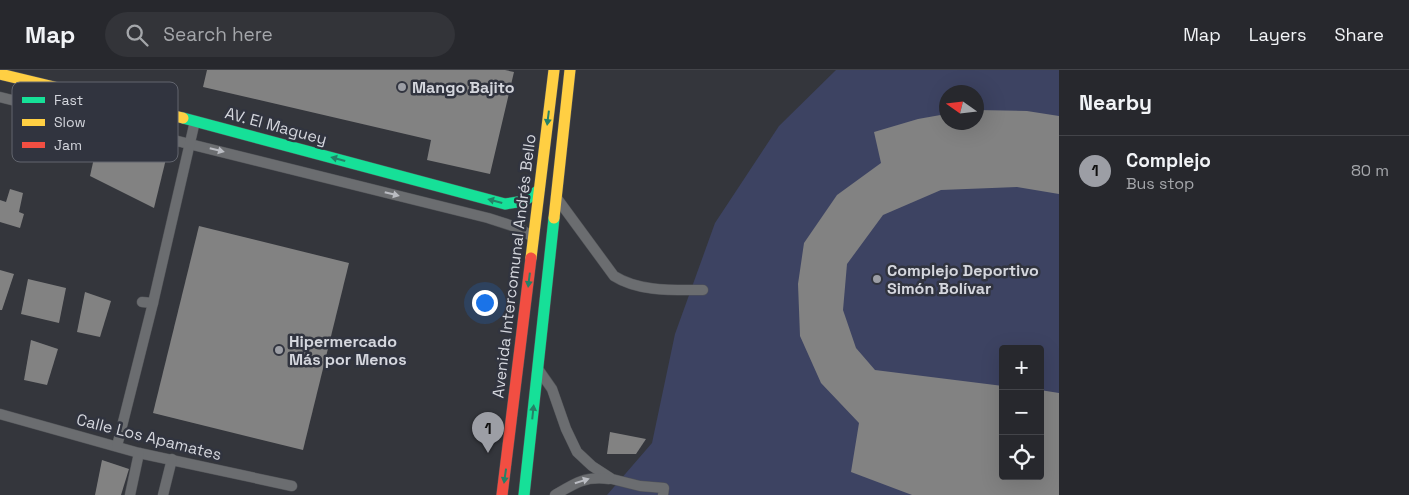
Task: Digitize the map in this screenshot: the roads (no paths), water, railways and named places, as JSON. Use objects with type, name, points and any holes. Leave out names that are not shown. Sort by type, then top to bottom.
[{"type":"main road","name":"Avenida Intercomunal Andrés Bello","points":[[502,495],[512,427],[554,70]]},
{"type":"main road","name":"Avenida Intercomunal Andrés Bello","points":[[524,495],[570,70]]},
{"type":"main road","name":"AV. El Maguey","points":[[0,74],[33,82]]},
{"type":"main road","name":"AV. El Maguey","points":[[178,117],[505,204],[517,204],[526,201],[539,190]]},
{"type":"street","points":[[117,446],[153,303],[195,121]]},
{"type":"street","points":[[178,141],[488,218],[519,228],[534,238]]},
{"type":"street","points":[[556,197],[614,276],[624,282],[672,290],[703,290]]},
{"type":"street","points":[[142,302],[153,303]]},
{"type":"street","points":[[538,369],[552,389],[566,429],[577,452],[592,466],[612,479]]},
{"type":"street","name":"Calle Los Apamates","points":[[0,414],[139,453],[292,486]]},
{"type":"street","points":[[130,495],[139,453]]},
{"type":"street","points":[[163,495],[172,459]]},
{"type":"street","points":[[555,495],[577,482],[595,477],[640,486],[664,488],[663,495]]},
{"type":"place","name":"Mango Bajito","points":[[402,87]]},
{"type":"place","name":"Complejo Deportivo Simón Bolívar","points":[[877,279]]},
{"type":"place","name":"Hipermercado Más por Menos","points":[[279,350]]},
{"type":"place","name":"Complejo","points":[[488,453]]}]
